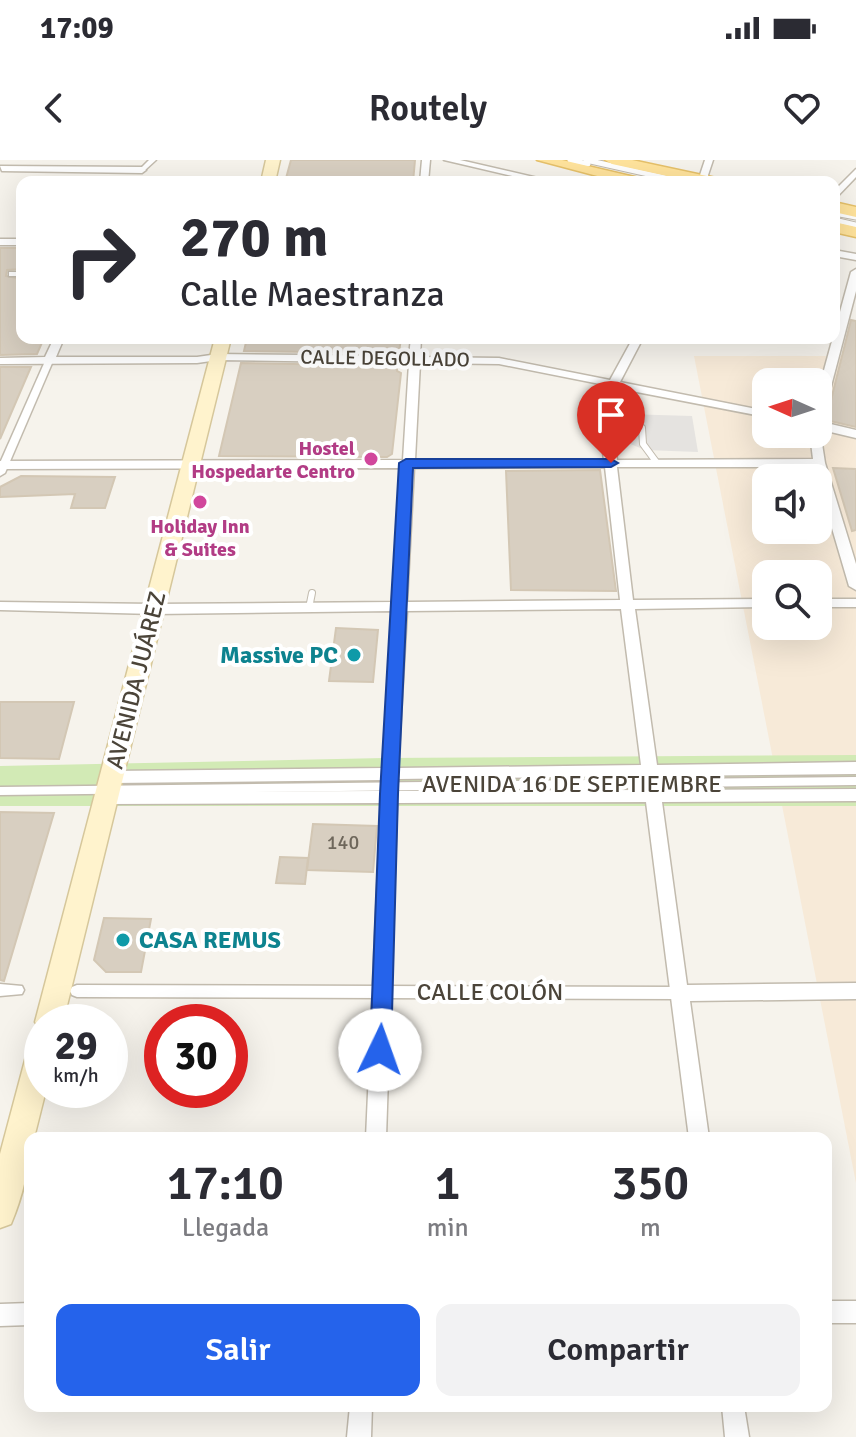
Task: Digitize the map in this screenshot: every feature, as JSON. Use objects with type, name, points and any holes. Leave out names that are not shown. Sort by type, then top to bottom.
[{"type":"main road","points":[[544,160],[611,173],[648,176]]},
{"type":"main road","name":"AVENIDA JUÁREZ","points":[[54,1004],[221,344]]},
{"type":"main road","points":[[0,1213],[27,1108]]},
{"type":"street","points":[[138,176],[153,160]]},
{"type":"street","points":[[448,160],[523,176]]},
{"type":"street","points":[[2,168],[142,170]]},
{"type":"street","points":[[840,190],[856,172]]},
{"type":"street","points":[[840,322],[856,272]]},
{"type":"street","points":[[56,344],[1,468],[191,464],[819,463]]},
{"type":"street","points":[[376,1132],[389,786],[406,463],[416,344]]},
{"type":"street","points":[[635,344],[614,383],[606,390],[604,404],[627,603],[698,1132]]},
{"type":"street","points":[[829,368],[834,344]]},
{"type":"street","name":"CALLE DEGOLLADO","points":[[0,361],[197,360],[218,357],[499,361],[752,411]]},
{"type":"street","points":[[832,428],[856,434]]},
{"type":"street","points":[[817,448],[819,463],[856,586]]},
{"type":"street","points":[[0,606],[154,609],[752,603]]},
{"type":"street","points":[[832,603],[856,603]]},
{"type":"street","name":"AVENIDA 16 DE SEPTIEMBRE","points":[[651,784],[856,768]]},
{"type":"street","name":"AVENIDA 16 DE SEPTIEMBRE","points":[[0,791],[856,781]]},
{"type":"street","name":"AVENIDA 16 DE SEPTIEMBRE","points":[[109,789],[651,784],[856,795]]},
{"type":"street","points":[[0,990],[17,990]]},
{"type":"street","name":"CALLE COLÓN","points":[[77,991],[856,991]]},
{"type":"street","points":[[832,1312],[856,1312]]},
{"type":"street","points":[[0,1315],[24,1314]]},
{"type":"street","points":[[359,1437],[361,1412]]},
{"type":"street","points":[[734,1412],[737,1437]]},
{"type":"lane","points":[[570,160],[640,176]]},
{"type":"lane","points":[[586,160],[657,176]]},
{"type":"lane","points":[[642,428],[643,444],[657,463]]},
{"type":"lane","points":[[309,608],[312,593]]},
{"type":"shaded area","points":[[694,356],[856,356],[856,1183]]},
{"type":"shaded area","points":[[625,414],[692,416],[698,452],[645,450],[628,443]]},
{"type":"green space","points":[[856,755],[856,806],[0,806],[0,766],[384,758]]},
{"type":"building","points":[[291,160],[415,160],[414,176],[287,176]]},
{"type":"building","points":[[0,248],[16,248],[16,269],[7,270],[6,276],[16,278],[16,344],[41,344],[37,354],[0,355]]},
{"type":"building","points":[[851,320],[856,321],[856,427],[832,421],[832,396]]},
{"type":"building","points":[[246,344],[400,344],[399,353],[244,351]]},
{"type":"building","points":[[241,363],[397,366],[397,371],[401,373],[392,454],[387,457],[219,456]]},
{"type":"building","points":[[0,367],[31,367],[0,439]]},
{"type":"building","points":[[833,468],[856,469],[856,530],[852,531]]},
{"type":"building","points":[[600,470],[616,591],[511,590],[506,471]]},
{"type":"building","points":[[21,476],[115,477],[105,508],[71,508],[75,494],[0,497],[0,487]]},
{"type":"building","name":"Massive PC","points":[[336,628],[378,630],[373,682],[329,681]]},
{"type":"building","points":[[0,702],[74,702],[59,759],[0,758]]},
{"type":"building","points":[[0,812],[54,813],[4,981],[0,980]]},
{"type":"building","points":[[313,824],[377,826],[373,872],[307,870]]},
{"type":"building","points":[[280,857],[308,858],[305,884],[276,883]]},
{"type":"building","name":"CASA REMUS","points":[[104,918],[151,919],[141,972],[106,972],[94,960]]},
{"type":"place","name":"Hostel Hospedarte Centro","points":[[371,459]]},
{"type":"place","name":"Holiday Inn & Suites","points":[[200,502]]},
{"type":"place","name":"Massive PC","points":[[354,655]]},
{"type":"place","name":"CASA REMUS","points":[[123,940]]},
{"type":"route","points":[[380,1050],[406,463],[611,463]]}]
